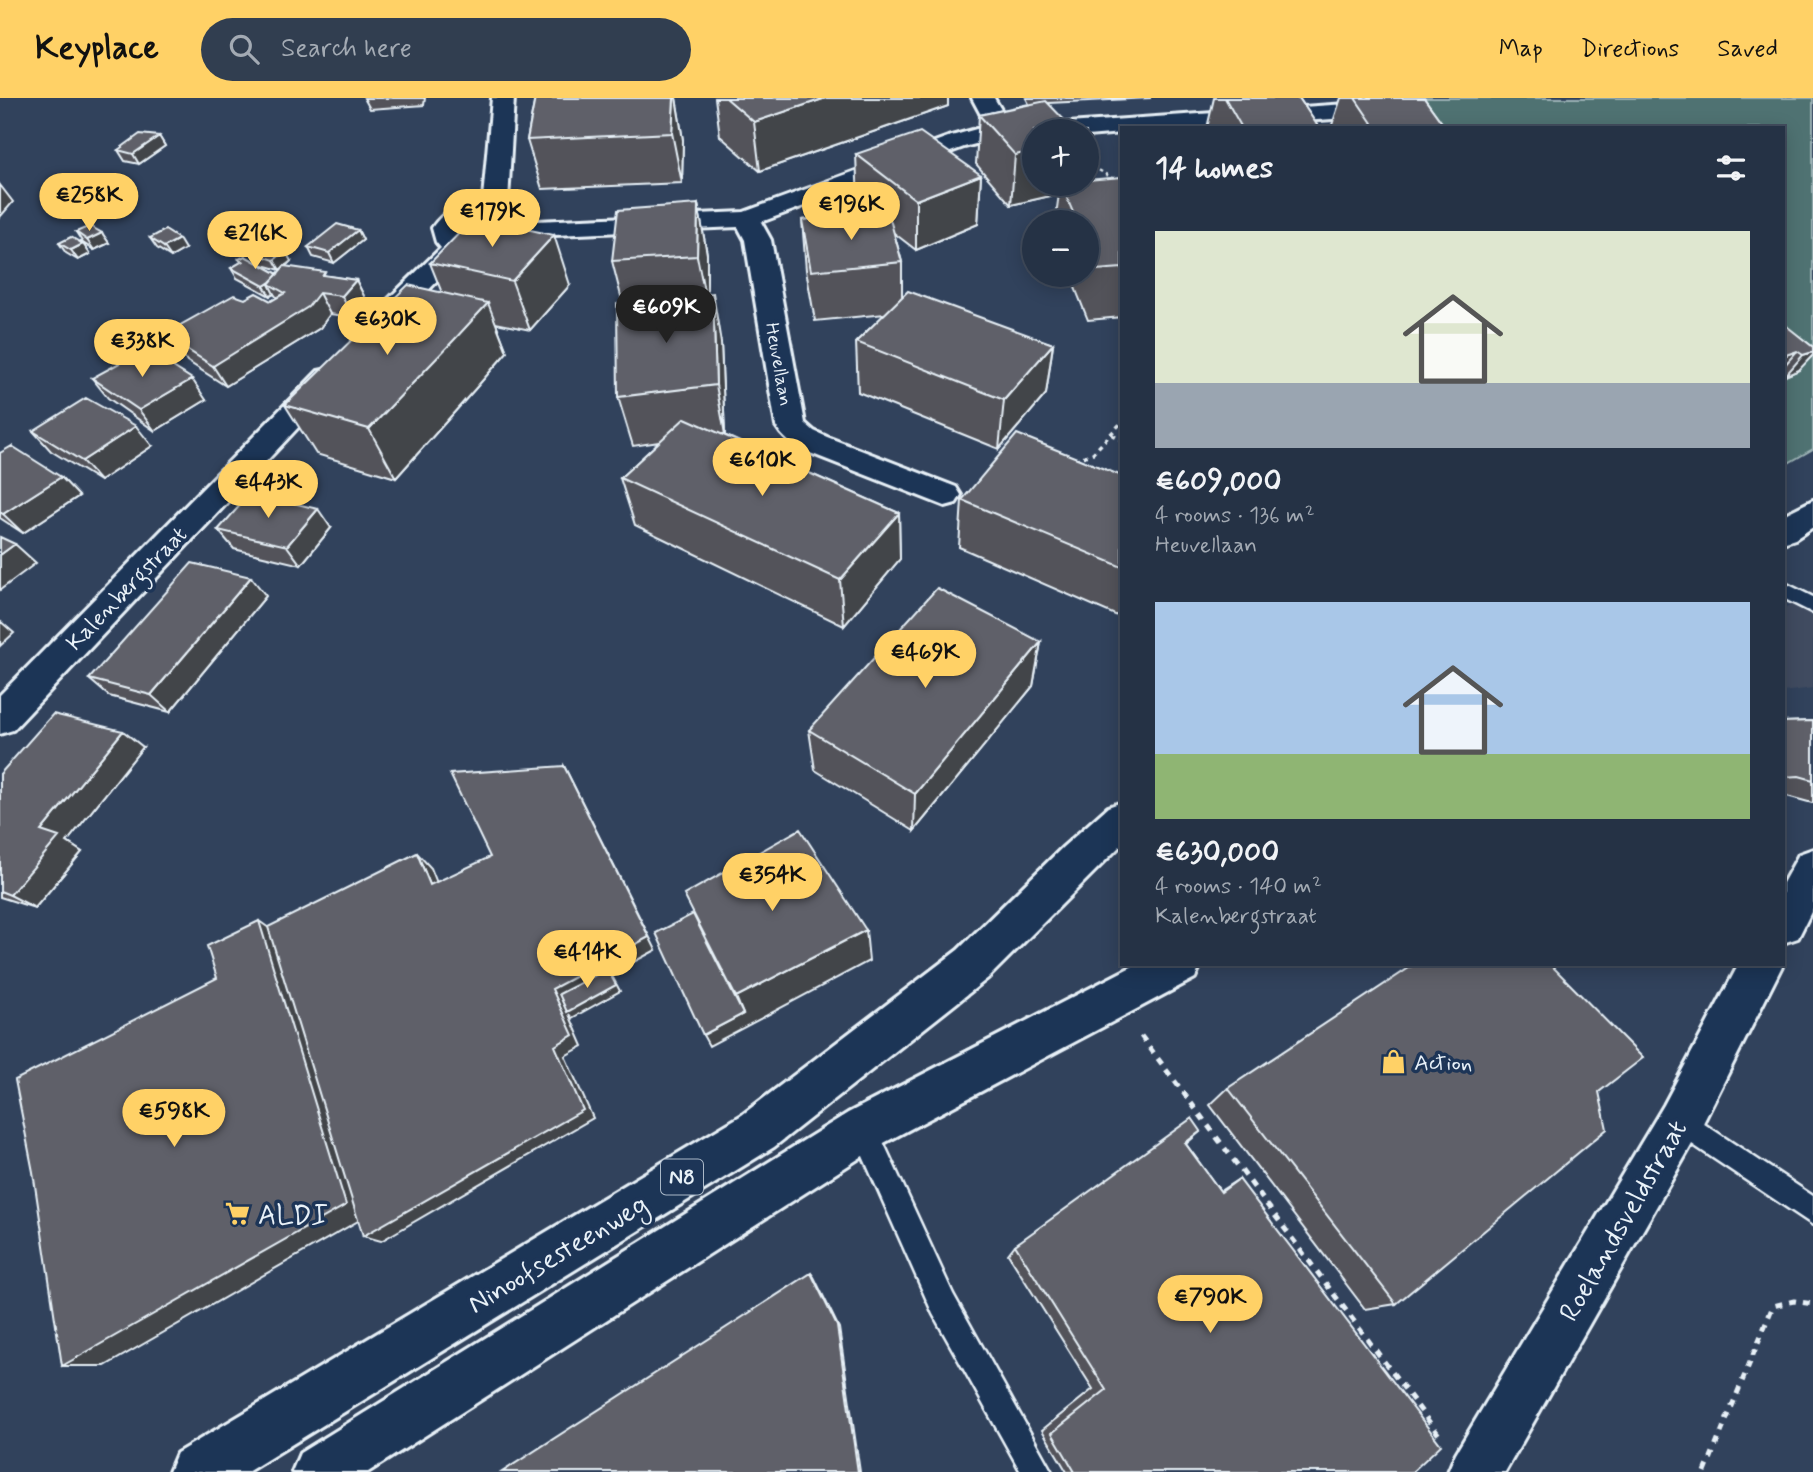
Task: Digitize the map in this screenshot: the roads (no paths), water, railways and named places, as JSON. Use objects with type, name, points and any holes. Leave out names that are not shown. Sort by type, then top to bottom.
[{"type":"street","points":[[495,205],[503,98]]},
{"type":"street","points":[[983,98],[1001,130]]},
{"type":"street","points":[[1161,126],[1410,103]]},
{"type":"street","points":[[524,229],[747,219],[973,136],[1001,130],[1120,127]]},
{"type":"street","points":[[495,205],[520,212],[525,220],[524,229],[504,245],[480,250],[457,247],[445,236],[444,228],[449,221],[469,209],[495,205]]},
{"type":"street","name":"Heuvellaan","points":[[747,219],[758,240],[791,426],[803,438],[816,444],[945,495]]},
{"type":"street","name":"Kalenbergstraat","points":[[0,719],[356,348],[457,247]]},
{"type":"street","points":[[1785,530],[1813,512]]},
{"type":"street","name":"Ninoofsesteenweg","points":[[196,1472],[758,1131],[973,964],[1120,821]]},
{"type":"street","points":[[1785,920],[1813,867]]},
{"type":"street","name":"N8","points":[[319,1472],[864,1129],[1176,966]]},
{"type":"street","name":"Roelandsveldstraat","points":[[1459,1456],[1680,1121],[1761,966]]},
{"type":"lane","points":[[1785,590],[1813,606]]},
{"type":"lane","points":[[1680,1121],[1813,1212]]},
{"type":"lane","points":[[864,1129],[943,1304],[1037,1472]]},
{"type":"place","name":"Action","points":[[1394,1062]]},
{"type":"place","name":"ALDI","points":[[238,1214]]}]
